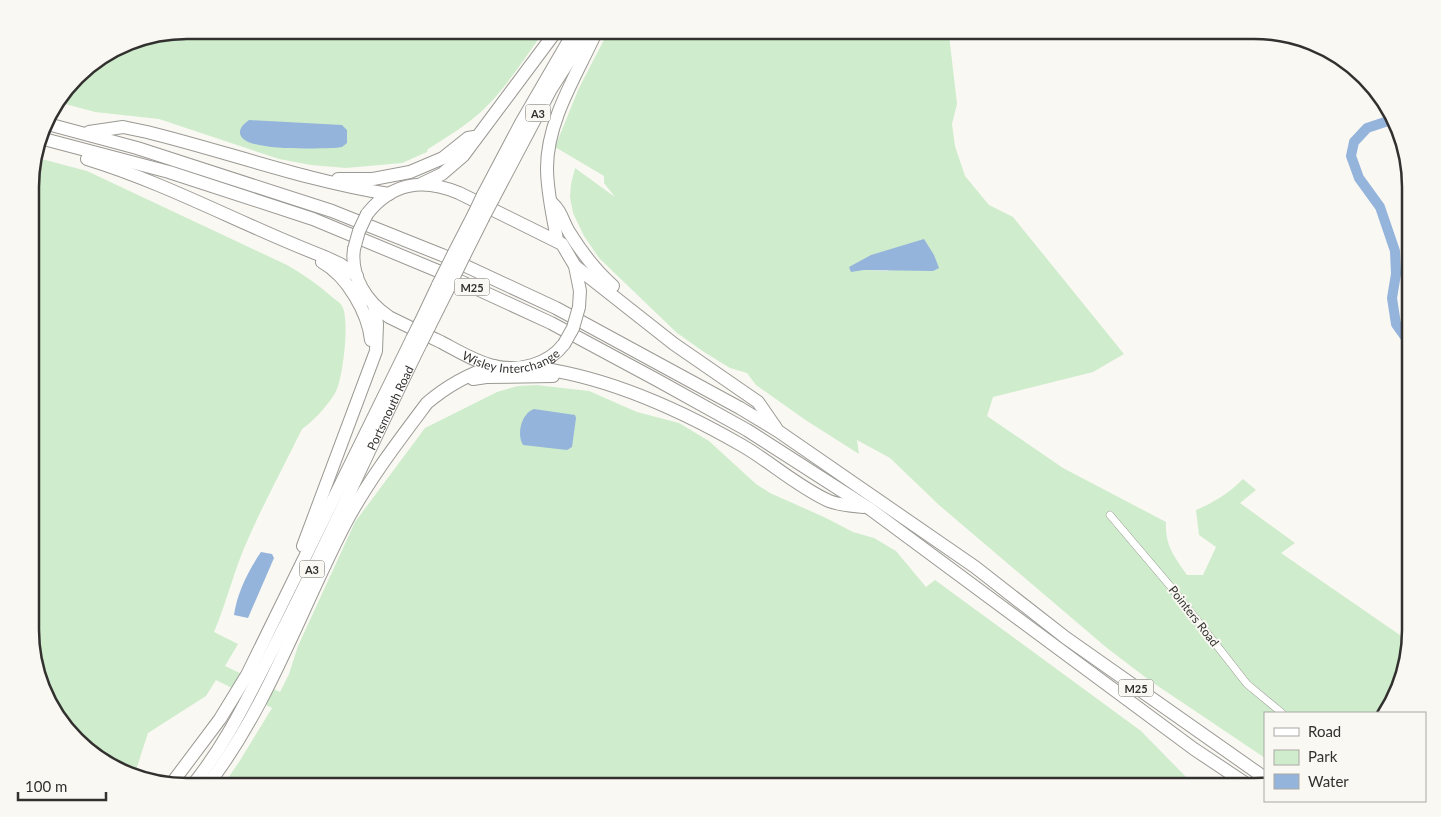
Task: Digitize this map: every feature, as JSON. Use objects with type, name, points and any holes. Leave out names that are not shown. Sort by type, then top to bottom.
[{"type":"highway","points":[[421,184],[442,174],[463,156],[550,39]]},
{"type":"highway","name":"Portsmouth Road","points":[[176,777],[220,720],[247,675],[479,216],[521,123],[570,39]]},
{"type":"highway","name":"Portsmouth Road","points":[[488,197],[551,89],[583,39]]},
{"type":"highway","name":"A3","points":[[557,240],[550,200],[547,166],[552,136],[577,71],[593,39]]},
{"type":"highway","name":"M25","points":[[53,125],[216,172],[332,211],[442,255],[556,308],[732,403],[778,431],[975,567],[1066,638],[1264,777]]},
{"type":"highway","name":"M25","points":[[84,133],[124,127],[326,181],[389,194]]},
{"type":"highway","name":"M25","points":[[326,181],[342,178],[373,179],[410,172],[443,158],[468,138],[477,137]]},
{"type":"highway","name":"M25","points":[[47,140],[169,172],[313,219],[438,271],[551,323],[747,430],[870,509],[1194,749],[1238,778]]},
{"type":"highway","name":"M25","points":[[46,142],[55,149],[119,168],[173,190],[340,264],[357,276]]},
{"type":"highway","name":"Wisley Interchange","points":[[421,184],[445,187],[557,240],[566,249],[576,266],[580,291],[579,307],[573,328],[564,344],[548,358],[530,367],[507,368],[494,366],[471,357],[389,317],[374,305],[362,288],[357,276],[354,265],[354,249],[359,231],[367,214],[389,194],[402,187],[421,184]]},
{"type":"highway","name":"M25","points":[[550,200],[559,210],[567,228],[589,263],[612,286],[617,298]]},
{"type":"highway","name":"M25","points":[[314,253],[321,262],[337,274],[362,308],[369,326],[371,342],[376,351]]},
{"type":"highway","name":"M25","points":[[576,266],[674,344],[758,402],[778,431]]},
{"type":"highway","name":"A3","points":[[295,577],[308,530],[376,351],[378,324],[374,305]]},
{"type":"highway","name":"Portsmouth Road","points":[[198,778],[248,698],[290,615],[416,341]]},
{"type":"highway","name":"A3","points":[[213,778],[254,713],[334,546],[382,463],[427,404],[443,390],[470,374],[494,366]]},
{"type":"highway","points":[[530,367],[552,369],[587,378]]},
{"type":"highway","name":"M25","points":[[460,380],[500,376],[550,376],[569,380],[587,378],[642,398],[713,430],[758,455],[831,502],[870,509]]},
{"type":"highway","name":"A3","points":[[218,778],[222,765]]},
{"type":"street","name":"Pointers Road","points":[[1110,515],[1171,587],[1247,684],[1281,712]]},
{"type":"green space","points":[[177,39],[539,39],[508,82],[483,110],[464,126],[428,149],[427,152],[402,163],[346,168],[311,165],[279,159],[159,119],[95,112],[65,104],[82,82],[104,64],[130,50],[158,42]]},
{"type":"green space","points":[[604,39],[949,39],[957,104],[952,124],[955,146],[965,176],[989,205],[1013,217],[1124,354],[1093,372],[993,397],[987,416],[1063,468],[1166,522],[1169,544],[1174,556],[1187,575],[1203,575],[1216,547],[1199,535],[1196,510],[1221,497],[1243,479],[1256,490],[1240,503],[1295,543],[1281,553],[1402,636],[1397,669],[1391,687],[1377,712],[1264,712],[1264,757],[1149,680],[1107,648],[939,505],[890,458],[857,440],[859,454],[807,421],[756,385],[747,373],[730,368],[677,333],[599,258],[584,236],[573,213],[570,197],[575,168],[615,197],[604,183],[604,176],[555,147],[579,88]],"holes":[[[934,255],[887,271],[864,270],[851,272]]]},
{"type":"green space","points":[[42,159],[87,171],[287,265],[315,283],[342,306],[346,334],[337,389],[322,411],[302,429],[265,502],[245,546],[214,632],[238,644],[225,666],[280,692],[289,674],[298,646],[355,522],[425,428],[497,392],[518,386],[536,385],[589,391],[637,412],[679,423],[709,441],[756,484],[770,493],[853,532],[874,538],[896,551],[926,587],[935,580],[1141,731],[1187,778],[228,778],[272,708],[216,680],[206,696],[148,733],[136,769],[97,748],[69,720],[54,696],[44,669],[40,650],[39,187]]},
{"type":"water","points":[[249,120],[342,125],[347,130],[347,143],[342,147],[335,148],[282,148],[252,143],[243,139],[240,132],[244,124]]},
{"type":"water","points":[[924,239],[934,255],[939,268],[933,271],[864,270],[851,272],[849,267],[871,255]]},
{"type":"water","points":[[534,409],[575,415],[572,447],[567,450],[523,445],[520,435],[521,424],[526,415]]},
{"type":"water","points":[[261,552],[272,554],[274,558],[248,618],[234,615],[244,582]]},
{"type":"waterway","points":[[1386,122],[1367,128],[1354,142],[1351,156],[1359,178],[1380,207],[1395,251],[1396,274],[1392,298],[1396,324],[1402,332]]}]
